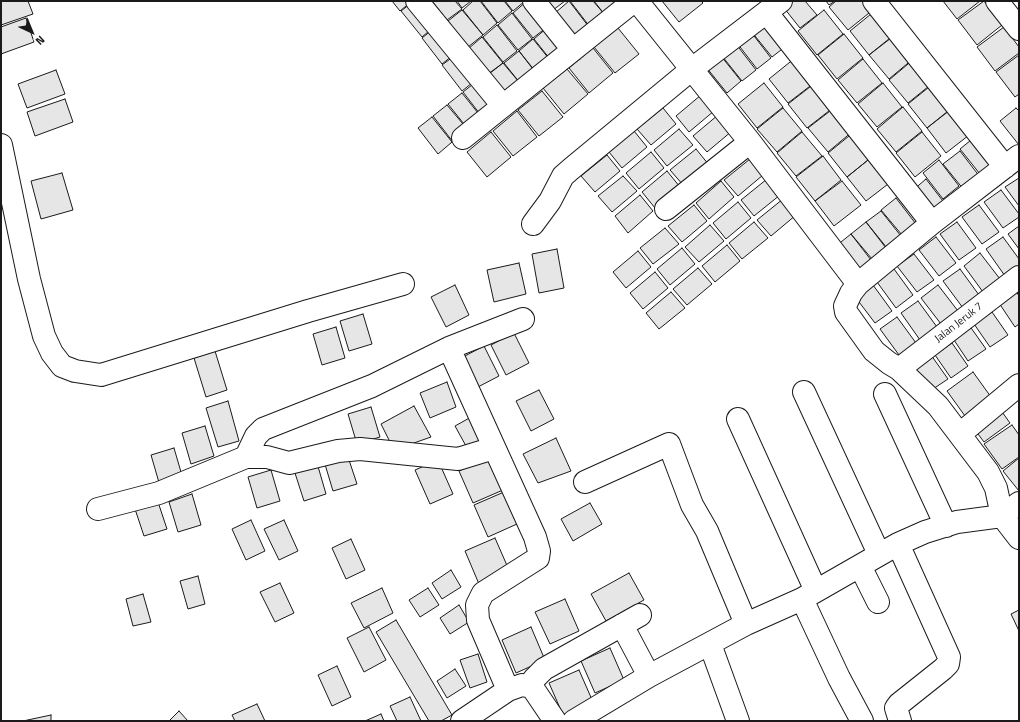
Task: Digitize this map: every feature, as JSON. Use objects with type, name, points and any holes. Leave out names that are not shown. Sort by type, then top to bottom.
[{"type":"street","points":[[417,1],[503,106]]},
{"type":"street","points":[[534,1],[573,50]]},
{"type":"street","points":[[463,138],[636,1],[692,68],[858,284]]},
{"type":"street","points":[[874,1],[1012,162],[932,223],[858,284],[848,298],[846,312],[874,350],[889,363],[899,369],[938,406],[960,434],[993,479],[995,517],[1019,538]]},
{"type":"street","points":[[997,1],[1019,29]]},
{"type":"street","points":[[533,224],[550,201],[564,176],[571,169],[692,68],[774,7],[932,223]]},
{"type":"street","points":[[666,209],[750,142]]},
{"type":"street","points":[[1,145],[29,279],[44,336],[52,353],[62,366],[76,371],[101,375],[308,311],[404,284]]},
{"type":"street","name":"Jalan Jeruk 7","points":[[899,369],[1019,277]]},
{"type":"street","points":[[246,458],[256,436],[263,429],[372,386],[449,348],[523,319]]},
{"type":"street","points":[[449,348],[535,537],[539,551],[538,558],[483,593],[477,605],[478,620],[508,690]]},
{"type":"street","points":[[960,434],[1019,385]]},
{"type":"street","points":[[804,392],[879,554]]},
{"type":"street","points":[[885,394],[951,524]]},
{"type":"street","points":[[738,419],[809,595],[839,678],[862,721]]},
{"type":"street","points":[[585,482],[669,444],[692,505],[707,531],[746,624]]},
{"type":"street","points":[[98,509],[159,493],[246,458],[267,457],[289,463],[338,451],[360,449],[458,459],[494,448]]},
{"type":"street","points":[[574,721],[649,676],[746,624],[809,595],[898,544],[925,532],[951,524],[995,517],[1019,503]]},
{"type":"street","points":[[898,544],[949,657],[948,664],[943,669],[899,704],[896,708],[900,721]]},
{"type":"street","points":[[860,566],[878,602]]},
{"type":"street","points":[[532,687],[534,679],[544,669],[631,620],[649,676]]},
{"type":"street","points":[[710,644],[738,721]]},
{"type":"street","points":[[462,721],[508,690],[522,685],[532,687],[555,721]]},
{"type":"building","points":[[1,1],[28,1],[33,14],[1,25]]},
{"type":"building","points":[[392,1],[412,1],[400,11]]},
{"type":"building","points":[[414,1],[436,25],[422,37],[401,11]]},
{"type":"building","points":[[432,1],[455,1],[462,9],[447,20]]},
{"type":"building","points":[[457,1],[471,1],[462,8]]},
{"type":"building","points":[[473,1],[480,1],[497,23],[483,35],[463,10]]},
{"type":"building","points":[[481,1],[504,1],[512,11],[498,23]]},
{"type":"building","points":[[505,1],[525,1],[513,11]]},
{"type":"building","points":[[527,1],[547,27],[533,38],[513,13]]},
{"type":"building","points":[[546,1],[565,1],[553,10]]},
{"type":"building","points":[[569,1],[589,27],[575,39],[555,13]]},
{"type":"building","points":[[570,1],[593,1],[605,15],[590,27]]},
{"type":"building","points":[[594,1],[618,1],[605,15]]},
{"type":"building","points":[[662,1],[701,1],[703,3],[679,22]]},
{"type":"building","points":[[783,1],[805,1],[817,15],[800,28],[780,3]]},
{"type":"building","points":[[826,1],[835,1],[829,5]]},
{"type":"building","points":[[836,1],[868,1],[874,9],[848,30],[829,7]]},
{"type":"building","points":[[943,1],[980,1],[957,19]]},
{"type":"building","points":[[984,1],[1002,25],[977,45],[958,20]]},
{"type":"building","points":[[462,10],[483,35],[468,47],[448,21]]},
{"type":"building","points":[[824,10],[843,34],[817,55],[798,31]]},
{"type":"building","points":[[876,10],[895,34],[869,55],[850,31]]},
{"type":"building","points":[[512,13],[532,39],[518,50],[498,25]]},
{"type":"building","points":[[26,18],[34,42],[1,54],[1,27]]},
{"type":"building","points":[[766,20],[786,46],[772,57],[751,31]]},
{"type":"building","points":[[497,25],[517,51],[503,62],[483,37]]},
{"type":"building","points":[[437,26],[457,52],[442,64],[422,38]]},
{"type":"building","points":[[548,27],[568,53],[554,64],[534,39]]},
{"type":"building","points":[[1004,27],[1019,47],[1019,53],[995,71],[977,47]]},
{"type":"building","points":[[618,28],[639,54],[615,73],[594,47]]},
{"type":"building","points":[[751,32],[771,58],[757,69],[737,43]]},
{"type":"building","points":[[844,34],[863,58],[837,79],[818,55]]},
{"type":"building","points":[[895,35],[914,58],[889,79],[869,55]]},
{"type":"building","points":[[482,37],[503,63],[488,74],[468,49]]},
{"type":"building","points":[[533,39],[554,65],[539,76],[519,51]]},
{"type":"building","points":[[736,44],[756,70],[742,81],[722,56]]},
{"type":"building","points":[[593,48],[613,73],[589,93],[569,68]]},
{"type":"building","points":[[519,51],[539,77],[524,88],[504,63]]},
{"type":"building","points":[[457,54],[477,79],[462,91],[442,65]]},
{"type":"building","points":[[1019,55],[1019,94],[1015,97],[996,72]]},
{"type":"building","points":[[721,56],[741,81],[727,93],[706,67]]},
{"type":"building","points":[[795,58],[814,83],[788,103],[769,79]]},
{"type":"building","points":[[863,59],[882,83],[857,103],[838,80]]},
{"type":"building","points":[[914,59],[934,82],[908,103],[889,80]]},
{"type":"building","points":[[503,63],[524,88],[509,100],[489,74]]},
{"type":"building","points":[[567,69],[588,94],[564,114],[543,88]]},
{"type":"building","points":[[56,70],[65,94],[27,108],[18,84]]},
{"type":"building","points":[[477,81],[497,106],[483,118],[463,92]]},
{"type":"building","points":[[764,83],[783,107],[757,128],[738,104]]},
{"type":"building","points":[[815,83],[834,107],[807,128],[788,104]]},
{"type":"building","points":[[883,83],[902,107],[877,127],[858,104]]},
{"type":"building","points":[[934,83],[953,107],[927,128],[908,104]]},
{"type":"building","points":[[542,91],[563,117],[539,136],[518,110]]},
{"type":"building","points":[[462,93],[482,118],[468,129],[448,104]]},
{"type":"building","points":[[701,95],[714,111],[689,132],[676,116]]},
{"type":"building","points":[[65,99],[73,122],[35,136],[27,112]]},
{"type":"building","points":[[447,105],[468,130],[453,142],[433,116]]},
{"type":"building","points":[[903,107],[922,131],[896,152],[877,129]]},
{"type":"building","points":[[954,107],[973,132],[946,153],[927,128]]},
{"type":"building","points":[[663,108],[676,124],[651,145],[637,129]]},
{"type":"building","points":[[783,108],[802,131],[777,152],[757,129]]},
{"type":"building","points":[[834,108],[853,131],[828,152],[808,128]]},
{"type":"building","points":[[1016,108],[1019,111],[1019,145],[1000,121]]},
{"type":"building","points":[[517,111],[537,137],[513,156],[493,131]]},
{"type":"building","points":[[718,115],[732,131],[707,152],[693,136]]},
{"type":"building","points":[[432,117],[452,142],[438,154],[418,128]]},
{"type":"building","points":[[679,129],[693,145],[667,166],[654,150]]},
{"type":"building","points":[[634,131],[647,147],[622,168],[609,152]]},
{"type":"building","points":[[491,132],[511,157],[487,177],[467,152]]},
{"type":"building","points":[[802,132],[822,156],[796,176],[777,153]]},
{"type":"building","points":[[854,132],[873,156],[847,177],[828,153]]},
{"type":"building","points":[[922,132],[941,156],[915,177],[896,153]]},
{"type":"building","points":[[976,136],[996,161],[980,174],[960,149]]},
{"type":"building","points":[[696,149],[709,165],[684,186],[670,170]]},
{"type":"building","points":[[960,151],[980,177],[964,190],[943,164]]},
{"type":"building","points":[[651,152],[664,168],[639,189],[626,173]]},
{"type":"building","points":[[607,155],[620,171],[595,192],[581,176]]},
{"type":"building","points":[[823,156],[841,180],[815,201],[796,177]]},
{"type":"building","points":[[873,156],[892,181],[866,201],[847,177]]},
{"type":"building","points":[[750,159],[763,175],[738,196],[724,180]]},
{"type":"building","points":[[939,160],[959,186],[943,199],[923,173]]},
{"type":"building","points":[[667,171],[680,187],[655,208],[642,192]]},
{"type":"building","points":[[62,173],[73,210],[41,219],[31,181]]},
{"type":"building","points":[[623,176],[637,191],[612,212],[598,196]]},
{"type":"building","points":[[1019,178],[1019,206],[1005,187]]},
{"type":"building","points":[[767,179],[780,195],[754,216],[741,200]]},
{"type":"building","points":[[926,179],[946,205],[932,216],[912,191]]},
{"type":"building","points":[[721,181],[734,197],[709,219],[696,203]]},
{"type":"building","points":[[842,181],[861,205],[834,226],[815,201]]},
{"type":"building","points":[[1001,190],[1019,214],[1019,217],[1003,228],[984,202]]},
{"type":"building","points":[[640,195],[653,211],[628,233],[615,216]]},
{"type":"building","points":[[896,198],[916,224],[902,235],[881,210]]},
{"type":"building","points":[[783,199],[796,215],[771,236],[757,220]]},
{"type":"building","points":[[738,202],[751,218],[726,239],[713,223]]},
{"type":"building","points":[[694,205],[707,221],[682,242],[668,226]]},
{"type":"building","points":[[979,205],[999,232],[982,244],[962,217]]},
{"type":"building","points":[[881,211],[901,236],[887,248],[866,222]]},
{"type":"building","points":[[754,222],[768,238],[742,259],[729,243]]},
{"type":"building","points":[[866,222],[886,248],[872,259],[851,234]]},
{"type":"building","points":[[957,222],[976,248],[959,260],[940,234]]},
{"type":"building","points":[[710,225],[724,241],[699,262],[685,247]]},
{"type":"building","points":[[1019,226],[1019,249],[1008,234]]},
{"type":"building","points":[[665,228],[679,244],[653,264],[640,248]]},
{"type":"building","points":[[851,234],[871,260],[857,271],[836,246]]},
{"type":"building","points":[[936,237],[956,263],[939,276],[919,250]]},
{"type":"building","points":[[1003,237],[1019,259],[1019,266],[1005,276],[986,249]]},
{"type":"building","points":[[727,245],[740,261],[715,282],[702,266]]},
{"type":"building","points":[[682,248],[695,264],[670,285],[657,269]]},
{"type":"building","points":[[557,249],[564,288],[539,293],[532,254]]},
{"type":"building","points":[[638,251],[651,267],[626,288],[613,272]]},
{"type":"building","points":[[980,253],[1000,279],[983,292],[964,266]]},
{"type":"building","points":[[914,254],[934,280],[917,292],[897,266]]},
{"type":"building","points":[[519,263],[526,294],[494,302],[487,270]]},
{"type":"building","points":[[698,268],[712,284],[687,305],[673,289]]},
{"type":"building","points":[[894,269],[913,295],[896,308],[877,282]]},
{"type":"building","points":[[960,269],[979,295],[963,308],[943,281]]},
{"type":"building","points":[[655,272],[668,288],[643,309],[630,293]]},
{"type":"building","points":[[455,285],[469,315],[446,327],[431,297]]},
{"type":"building","points":[[873,285],[892,311],[875,323],[856,298]]},
{"type":"building","points":[[938,285],[958,311],[941,324],[921,298]]},
{"type":"building","points":[[1016,291],[1019,296],[1019,324],[1015,327],[999,303]]},
{"type":"building","points":[[671,292],[685,308],[659,329],[646,313]]},
{"type":"building","points":[[918,301],[937,327],[920,340],[901,313]]},
{"type":"building","points":[[992,312],[1008,335],[990,347],[974,324]]},
{"type":"building","points":[[363,314],[372,344],[349,351],[340,321]]},
{"type":"building","points":[[897,317],[916,343],[899,355],[880,329]]},
{"type":"building","points":[[969,325],[986,349],[968,361],[952,337]]},
{"type":"building","points":[[336,327],[345,358],[322,365],[313,334]]},
{"type":"building","points":[[514,333],[529,363],[506,375],[491,345]]},
{"type":"building","points":[[952,343],[968,366],[951,378],[935,355]]},
{"type":"building","points":[[484,346],[499,376],[476,388],[461,358]]},
{"type":"building","points":[[215,351],[227,390],[206,397],[194,358]]},
{"type":"building","points":[[931,355],[948,379],[930,391],[914,368]]},
{"type":"building","points":[[973,372],[991,397],[965,416],[947,391]]},
{"type":"building","points":[[447,382],[456,407],[430,418],[420,393]]},
{"type":"building","points":[[539,390],[554,419],[531,431],[516,401]]},
{"type":"building","points":[[992,398],[1010,423],[984,442],[966,418]]},
{"type":"building","points":[[228,401],[239,441],[218,447],[206,408]]},
{"type":"building","points":[[414,406],[431,437],[394,450],[381,424]]},
{"type":"building","points":[[371,407],[380,437],[357,444],[348,414]]},
{"type":"building","points":[[473,416],[489,442],[466,446],[455,426]]},
{"type":"building","points":[[1012,425],[1019,435],[1019,457],[1002,469],[984,444]]},
{"type":"building","points":[[205,426],[214,456],[191,464],[182,433]]},
{"type":"building","points":[[556,438],[571,471],[538,483],[523,454]]},
{"type":"building","points":[[174,448],[183,479],[160,486],[151,455]]},
{"type":"building","points":[[347,454],[357,484],[333,491],[324,461]]},
{"type":"building","points":[[489,458],[503,490],[473,503],[459,471]]},
{"type":"building","points":[[1019,458],[1019,491],[1003,471]]},
{"type":"building","points":[[438,460],[453,494],[430,504],[415,470]]},
{"type":"building","points":[[317,463],[326,494],[304,501],[294,470]]},
{"type":"building","points":[[271,470],[280,501],[257,508],[248,477]]},
{"type":"building","points":[[504,492],[517,524],[488,537],[474,505]]},
{"type":"building","points":[[192,494],[201,525],[178,532],[169,502]]},
{"type":"building","points":[[157,499],[167,529],[144,536],[134,506]]},
{"type":"building","points":[[590,503],[602,524],[573,541],[561,519]]},
{"type":"building","points":[[251,520],[265,551],[246,560],[232,529]]},
{"type":"building","points":[[284,520],[298,551],[279,560],[264,529]]},
{"type":"building","points":[[495,538],[509,570],[479,584],[465,551]]},
{"type":"building","points":[[351,539],[365,570],[346,579],[332,548]]},
{"type":"building","points":[[451,570],[461,587],[442,599],[432,583]]},
{"type":"building","points":[[629,573],[644,600],[606,621],[591,594]]},
{"type":"building","points":[[198,576],[205,604],[188,609],[180,581]]},
{"type":"building","points":[[280,583],[294,613],[275,622],[260,592]]},
{"type":"building","points":[[382,588],[393,613],[364,628],[351,603]]},
{"type":"building","points":[[428,588],[439,605],[420,617],[409,600]]},
{"type":"building","points":[[143,594],[151,622],[133,626],[126,599]]},
{"type":"building","points":[[565,599],[579,631],[550,644],[535,612]]},
{"type":"building","points":[[459,605],[469,622],[450,634],[440,618]]},
{"type":"building","points":[[1019,610],[1019,631],[1011,614]]},
{"type":"building","points":[[396,620],[452,715],[441,721],[429,721],[376,632]]},
{"type":"building","points":[[369,627],[386,660],[364,672],[347,638]]},
{"type":"building","points":[[531,627],[545,660],[516,673],[502,640]]},
{"type":"building","points":[[610,648],[624,680],[595,693],[581,661]]},
{"type":"building","points":[[478,654],[487,682],[470,688],[460,660]]},
{"type":"building","points":[[337,666],[351,697],[332,706],[318,675]]},
{"type":"building","points":[[455,669],[466,686],[447,698],[437,681]]},
{"type":"building","points":[[579,670],[593,702],[563,715],[549,683]]},
{"type":"building","points":[[410,697],[421,721],[397,721],[390,706]]},
{"type":"building","points":[[257,704],[265,721],[235,721],[232,715]]},
{"type":"building","points":[[179,711],[188,721],[169,721]]},
{"type":"building","points":[[381,714],[384,721],[365,721]]},
{"type":"building","points":[[51,715],[51,721],[23,721]]}]
